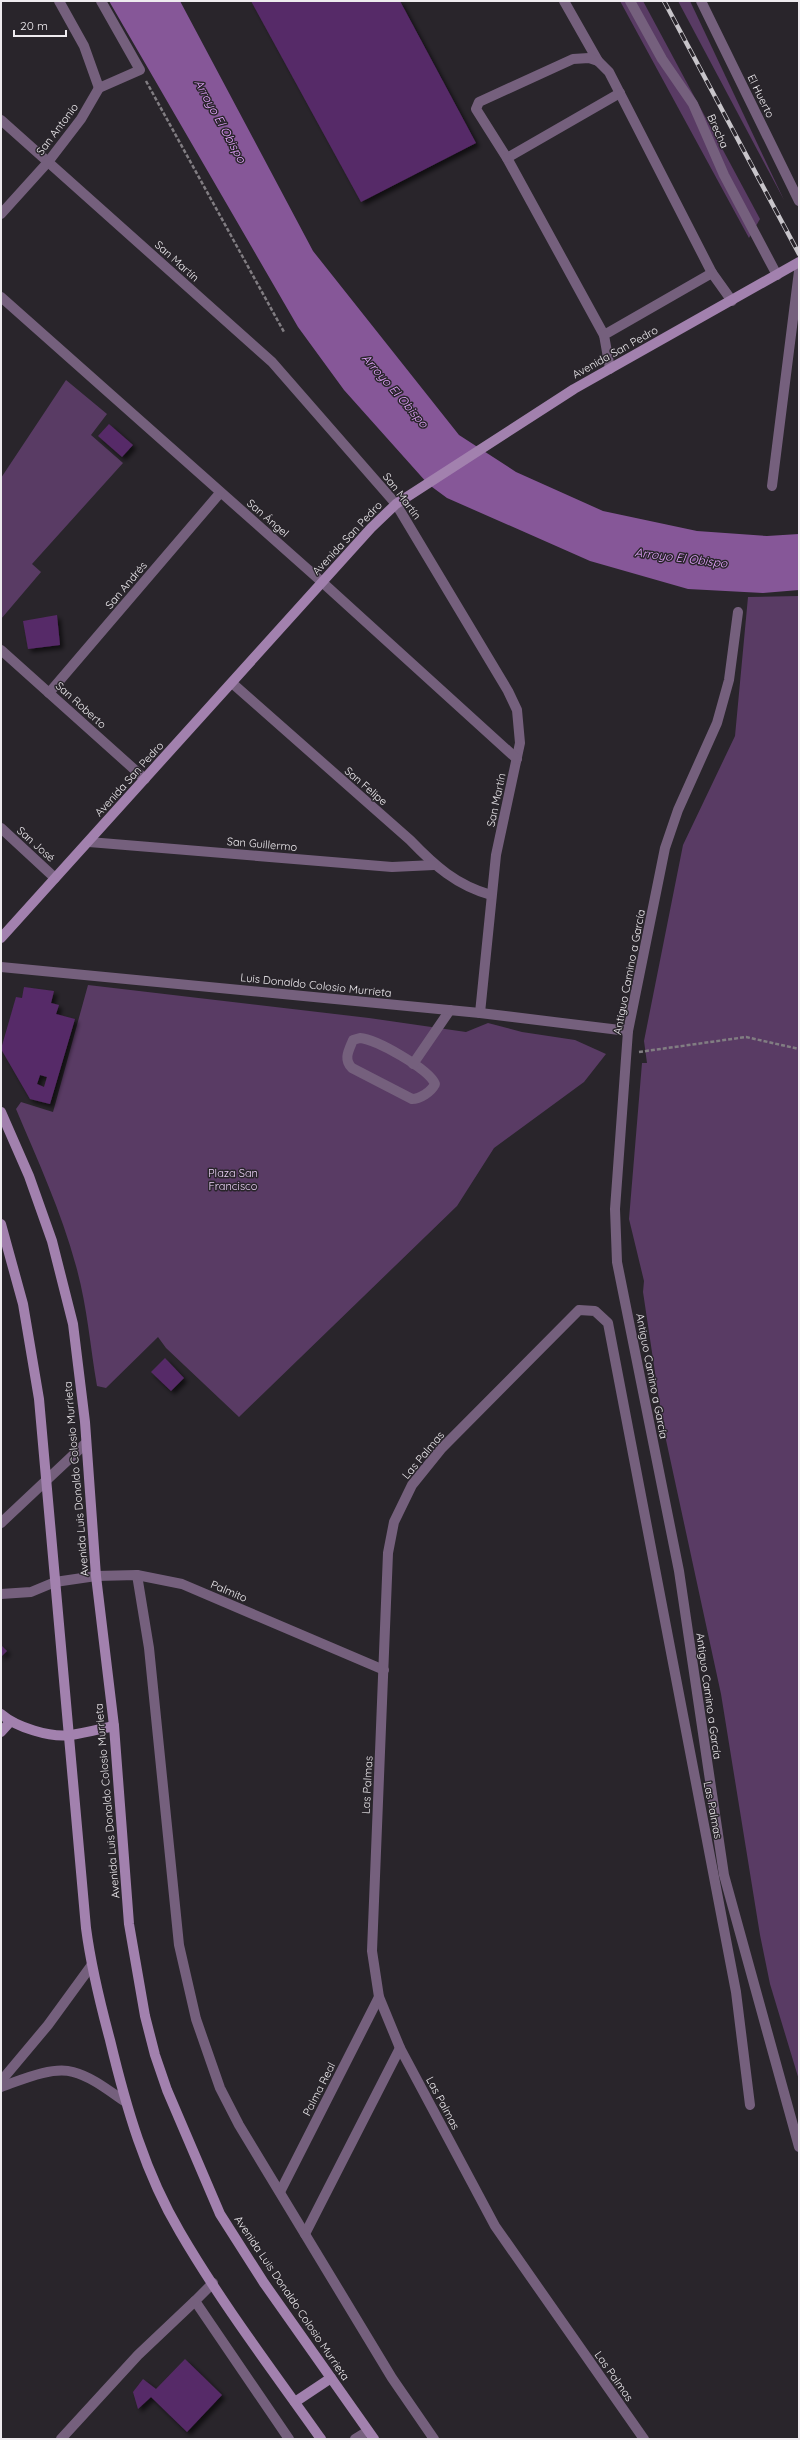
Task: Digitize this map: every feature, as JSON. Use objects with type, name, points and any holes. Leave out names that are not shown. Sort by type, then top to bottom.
[{"type":"main road","name":"Avenida San Pedro","points":[[1,938],[371,528],[396,504],[574,389],[799,262]]},
{"type":"main road","name":"Avenida Luis Donaldo Colosio Murrieta","points":[[1,1112],[29,1176],[52,1241],[71,1317],[85,1422],[85,1444],[96,1576],[114,1726],[129,1924],[145,2016],[166,2090],[220,2214],[264,2283],[371,2435]]},
{"type":"main road","points":[[1,1224],[14,1264],[33,1353],[40,1399],[86,1928],[91,1966],[124,2101],[151,2176],[179,2232],[321,2439]]},
{"type":"main road","points":[[1,1714],[10,1722],[38,1732],[69,1736],[114,1726]]},
{"type":"main road","points":[[1,1732],[10,1722]]},
{"type":"main road","points":[[295,2402],[331,2378]]},
{"type":"street","points":[[59,1],[84,46],[99,88],[140,70],[100,1]]},
{"type":"street","points":[[564,1],[598,61],[609,72],[712,274],[732,301]]},
{"type":"street","name":"Brecha","points":[[630,1],[662,60],[693,104],[724,175],[777,275]]},
{"type":"street","name":"El Huerto","points":[[701,1],[799,201]]},
{"type":"street","points":[[598,61],[589,58],[573,59],[479,102],[476,109],[477,114],[506,158],[604,335],[610,369]]},
{"type":"street","name":"San Antonio","points":[[1,214],[48,162],[81,119],[99,88]]},
{"type":"street","points":[[506,158],[620,93]]},
{"type":"street","name":"San Martín","points":[[1,120],[272,362],[396,504],[434,564],[517,710],[520,743],[496,855],[480,1013]]},
{"type":"street","points":[[772,486],[799,271]]},
{"type":"street","points":[[604,335],[712,274]]},
{"type":"street","name":"San Ángel","points":[[1,297],[322,582],[517,759]]},
{"type":"street","name":"San Andrés","points":[[49,693],[220,493]]},
{"type":"street","name":"Antiguo Camino a García","points":[[738,612],[728,680],[717,723],[678,810],[665,848],[628,1031],[615,1209],[617,1262],[679,1571],[724,1875],[799,2147]]},
{"type":"street","name":"San Roberto","points":[[1,650],[145,779]]},
{"type":"street","name":"San Felipe","points":[[232,683],[410,840],[434,865],[468,888],[491,895]]},
{"type":"street","name":"San José","points":[[1,828],[56,878]]},
{"type":"street","name":"San Guillermo","points":[[89,842],[392,866],[434,865]]},
{"type":"street","name":"Luis Donaldo Colosio Murrieta","points":[[1,967],[480,1013],[628,1031]]},
{"type":"street","points":[[413,1064],[450,1010]]},
{"type":"street","points":[[369,1039],[413,1064],[433,1079],[435,1084],[433,1090],[417,1099],[412,1099],[352,1068],[348,1063],[347,1054],[353,1040],[369,1039]]},
{"type":"street","name":"Las Palmas","points":[[644,2439],[495,2226],[400,2048],[379,1997],[372,1951],[388,1553],[394,1522],[412,1485],[441,1449],[579,1310],[595,1311],[608,1323],[736,1992],[750,2105]]},
{"type":"street","points":[[1,1523],[46,1479],[85,1444]]},
{"type":"street","points":[[137,1575],[149,1648],[179,1945],[194,2012],[220,2088],[239,2125],[392,2378],[434,2439]]},
{"type":"street","name":"Palmito","points":[[1,1594],[31,1592],[55,1582],[96,1576],[137,1575],[182,1584],[384,1670]]},
{"type":"street","points":[[1,2081],[48,2025],[91,1966]]},
{"type":"street","name":"Palma Real","points":[[280,2192],[379,1997]]},
{"type":"street","points":[[305,2234],[400,2048]]},
{"type":"street","points":[[1,2087],[44,2072],[72,2071],[92,2080],[124,2101]]},
{"type":"street","points":[[61,2439],[138,2355],[213,2283]]},
{"type":"street","points":[[195,2301],[289,2439]]},
{"type":"street","points":[[355,2439],[371,2435]]},
{"type":"path","points":[[140,70],[284,332]]},
{"type":"path","points":[[627,1053],[746,1037],[799,1049]]},
{"type":"green space","points":[[620,1],[643,1],[760,219],[749,238]]},
{"type":"green space","points":[[678,1],[690,1],[784,200]]},
{"type":"green space","points":[[66,380],[107,414],[91,435],[123,463],[32,564],[41,572],[1,619],[1,478]]},
{"type":"green space","points":[[799,596],[799,2080],[770,1984],[760,1935],[721,1694],[663,1426],[643,1292],[644,1281],[629,1219],[642,1063],[647,1063],[644,1041],[683,845],[735,736],[748,597]]},
{"type":"green space","name":"Plaza San Francisco","points":[[88,985],[369,1018],[466,1032],[488,1023],[522,1032],[575,1040],[606,1054],[584,1082],[494,1148],[457,1206],[239,1417],[166,1348],[158,1337],[106,1388],[97,1386],[86,1310],[76,1266],[56,1206],[16,1109],[21,1102],[53,1112]]},
{"type":"water","name":"Arroyo El Obispo","points":[[109,1],[180,1],[313,251],[459,435],[516,472],[603,511],[697,531],[767,536],[799,534],[799,590],[763,593],[688,589],[590,561],[447,498],[428,484],[344,390],[298,327]]},
{"type":"building","points":[[251,1],[400,1],[476,143],[361,202]]},
{"type":"building","points":[[109,424],[133,445],[122,457],[98,436]]},
{"type":"building","points":[[57,615],[60,645],[28,649],[23,621]]},
{"type":"building","points":[[24,987],[54,991],[51,1003],[59,1005],[56,1014],[75,1019],[50,1104],[30,1099],[1,1049],[16,997],[22,998]],"holes":[[[40,1075],[47,1077],[44,1087],[37,1084]]]},
{"type":"building","points":[[165,1358],[184,1378],[171,1391],[151,1372]]},
{"type":"building","points":[[1,1645],[7,1651],[1,1657]]},
{"type":"building","points":[[185,2359],[222,2395],[187,2432],[151,2397],[138,2409],[133,2392],[143,2379],[156,2389]]},
{"type":"railway","points":[[664,1],[799,254]]}]
